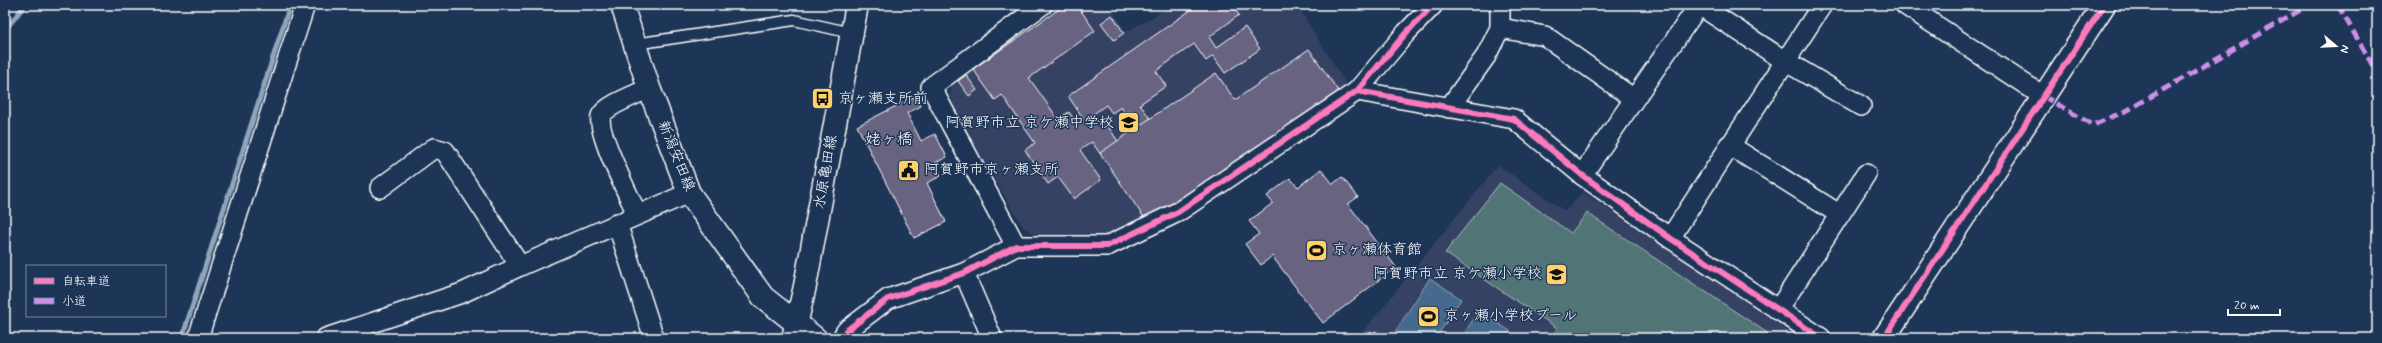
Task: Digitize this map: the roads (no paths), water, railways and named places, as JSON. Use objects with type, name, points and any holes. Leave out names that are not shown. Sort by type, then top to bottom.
[{"type":"main road","name":"新潟安田線","points":[[622,5],[649,88],[689,193],[763,297],[794,331],[815,338]]},
{"type":"main road","name":"水原亀田線","points":[[794,331],[805,286],[857,5]]},
{"type":"main road","points":[[1884,338],[2104,5]]},
{"type":"street","points":[[198,338],[305,5]]},
{"type":"street","points":[[1016,246],[931,87],[1042,5]]},
{"type":"street","points":[[842,338],[846,331],[888,299],[964,273],[1016,246],[1107,246],[1178,212],[1357,91],[1406,33],[1433,5]]},
{"type":"street","points":[[1449,108],[1486,56],[1500,28],[1500,5]]},
{"type":"street","points":[[1582,175],[1699,5],[1785,61],[1861,106]]},
{"type":"street","points":[[1670,238],[1729,145],[1822,5]]},
{"type":"street","points":[[1905,5],[2043,96]]},
{"type":"street","points":[[1500,28],[1545,36],[1634,99]]},
{"type":"street","points":[[637,214],[600,131],[601,116],[609,107],[649,88]]},
{"type":"street","points":[[1357,91],[1514,119],[1582,175],[1670,238],[1821,338]]},
{"type":"street","points":[[1729,145],[1839,214]]},
{"type":"street","points":[[380,188],[434,148],[445,151],[520,266]]},
{"type":"street","points":[[1778,310],[1866,174]]},
{"type":"street","points":[[326,338],[462,293],[637,214],[689,193]]},
{"type":"street","points":[[617,223],[654,338]]},
{"type":"street","points":[[964,273],[992,338]]},
{"type":"lane","points":[[635,44],[794,20],[852,33]]},
{"type":"waterway","points":[[5,30],[25,5]]},
{"type":"waterway","points":[[182,338],[290,5]]},
{"type":"place","name":"京ヶ瀬支所前","points":[[822,99]]},
{"type":"place","name":"阿賀野市立 京ケ瀬中学校","points":[[1129,123]]},
{"type":"place","name":"阿賀野市京ヶ瀬支所","points":[[909,170]]},
{"type":"place","name":"京ヶ瀬体育館","points":[[1316,250]]},
{"type":"place","name":"阿賀野市立 京ケ瀬小学校","points":[[1557,274]]},
{"type":"place","name":"京ヶ瀬小学校プール","points":[[1428,316]]},
{"type":"district","name":"姥ヶ橋","points":[[889,139]]}]
